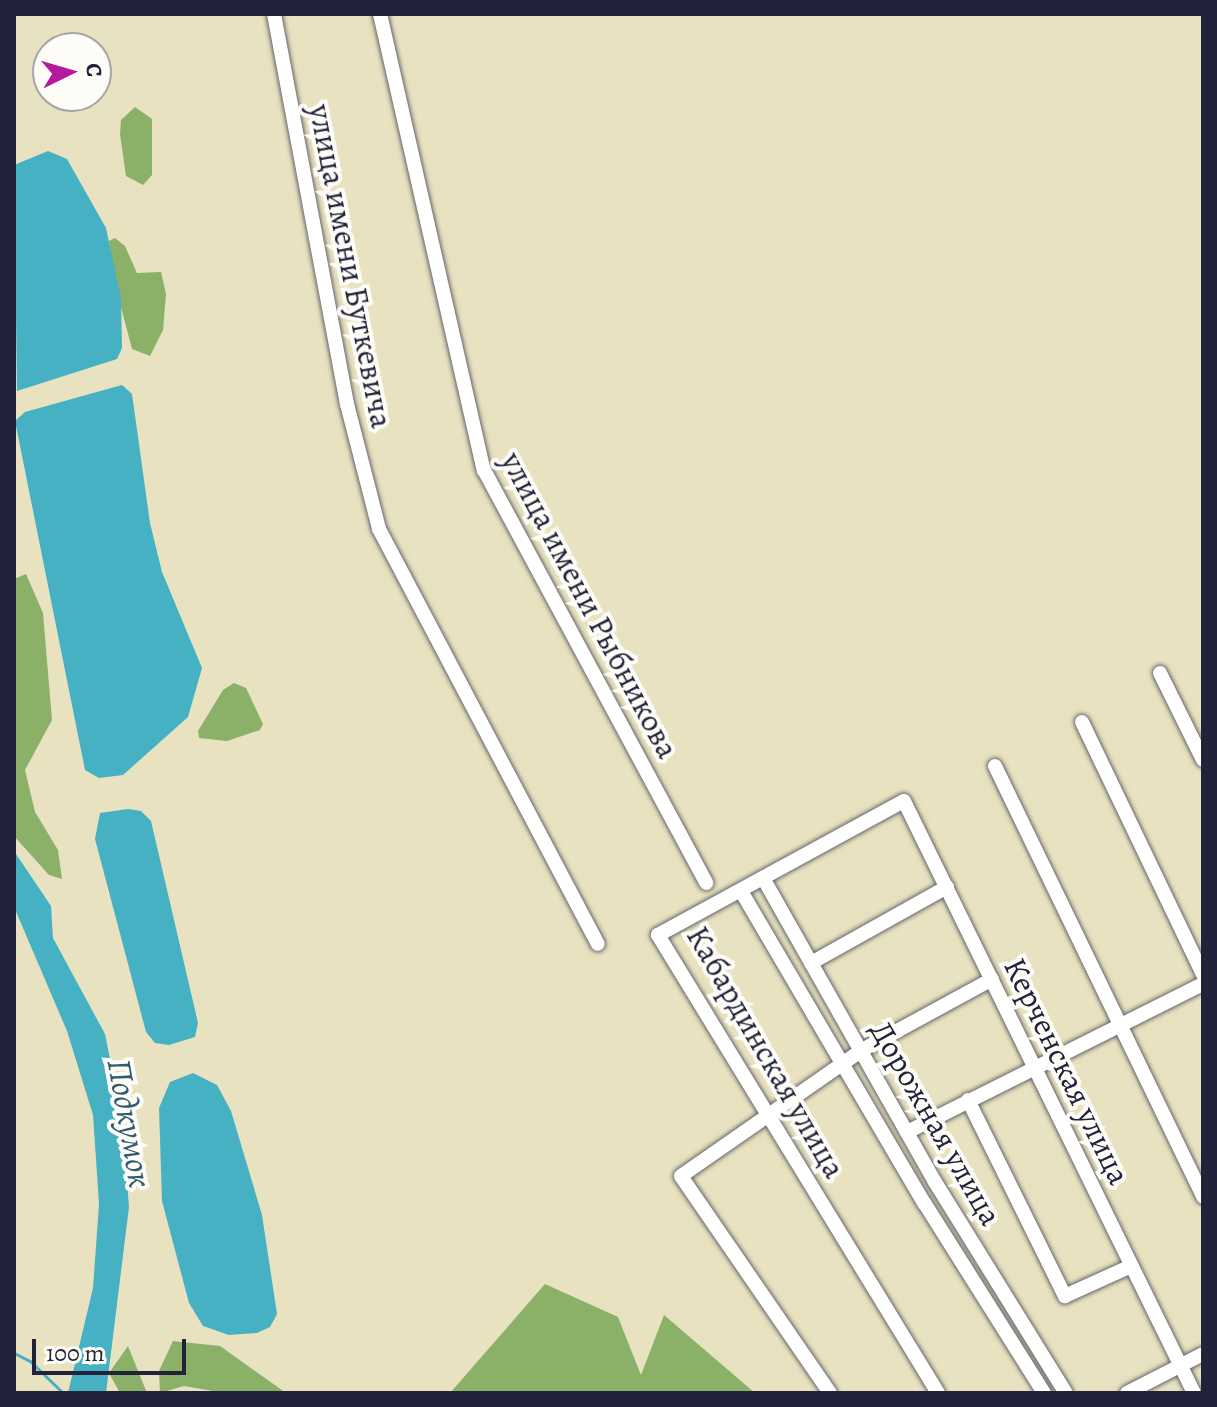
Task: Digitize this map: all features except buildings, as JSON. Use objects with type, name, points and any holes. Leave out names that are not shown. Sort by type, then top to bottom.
[{"type":"street","name":"улица имени Буткевича","points":[[274,14],[347,404],[379,529],[598,944]]},
{"type":"street","name":"улица имени Рыбникова","points":[[380,14],[484,470],[706,883]]},
{"type":"street","points":[[1160,673],[1203,760]]},
{"type":"street","points":[[1082,722],[1203,975]]},
{"type":"street","points":[[995,766],[1203,1197]]},
{"type":"street","name":"Кабардинская улица","points":[[904,801],[658,935],[938,1393]]},
{"type":"street","name":"Керченская улица","points":[[904,801],[1194,1393]]},
{"type":"street","name":"Дорожная улица","points":[[763,878],[907,1132],[1066,1393]]},
{"type":"street","points":[[811,963],[947,887]]},
{"type":"street","name":"Дорожная улица","points":[[741,891],[841,1065],[1044,1393]]},
{"type":"street","points":[[830,1393],[681,1176],[862,1050],[992,979]]},
{"type":"street","points":[[907,1132],[1203,984]]},
{"type":"street","points":[[968,1100],[1065,1296],[1131,1266]]},
{"type":"street","points":[[1127,1393],[1203,1354]]},
{"type":"green space","points":[[135,107],[152,119],[152,175],[143,185],[126,176],[120,134],[121,120]]},
{"type":"green space","points":[[115,238],[125,246],[137,273],[161,272],[166,294],[163,330],[150,356],[132,349],[116,288],[109,241]]},
{"type":"green space","points":[[26,574],[43,613],[52,720],[25,770],[35,812],[58,850],[62,879],[49,875],[14,836],[14,579]]},
{"type":"green space","points":[[234,683],[246,688],[263,724],[260,730],[227,741],[199,738],[198,731],[223,690]]},
{"type":"green space","points":[[545,1284],[618,1317],[641,1375],[664,1315],[755,1393],[450,1393]]},
{"type":"green space","points":[[173,1341],[220,1346],[286,1393],[224,1393],[184,1386],[160,1393],[159,1371]]},
{"type":"green space","points":[[128,1346],[147,1393],[120,1393],[109,1373]]},
{"type":"water","points":[[48,151],[67,159],[106,228],[121,298],[122,348],[117,359],[17,391],[14,165]]},
{"type":"water","points":[[122,385],[132,394],[150,523],[162,572],[202,668],[188,717],[123,775],[99,778],[85,770],[15,421],[25,412]]},
{"type":"water","points":[[128,809],[141,811],[151,821],[198,1023],[195,1037],[169,1045],[155,1043],[146,1032],[95,839],[100,813]]},
{"type":"water","points":[[14,851],[51,906],[53,938],[105,1034],[122,1119],[129,1207],[106,1393],[68,1393],[93,1288],[99,1204],[93,1115],[67,1031],[14,907]]},
{"type":"water","points":[[193,1073],[217,1085],[231,1111],[262,1215],[277,1314],[270,1327],[257,1333],[229,1335],[203,1326],[189,1303],[162,1201],[159,1108],[170,1082]]},
{"type":"waterway","points":[[14,1353],[30,1361],[63,1393]]},
{"type":"water label","name":"Подкумок","points":[[130,1123]]}]
